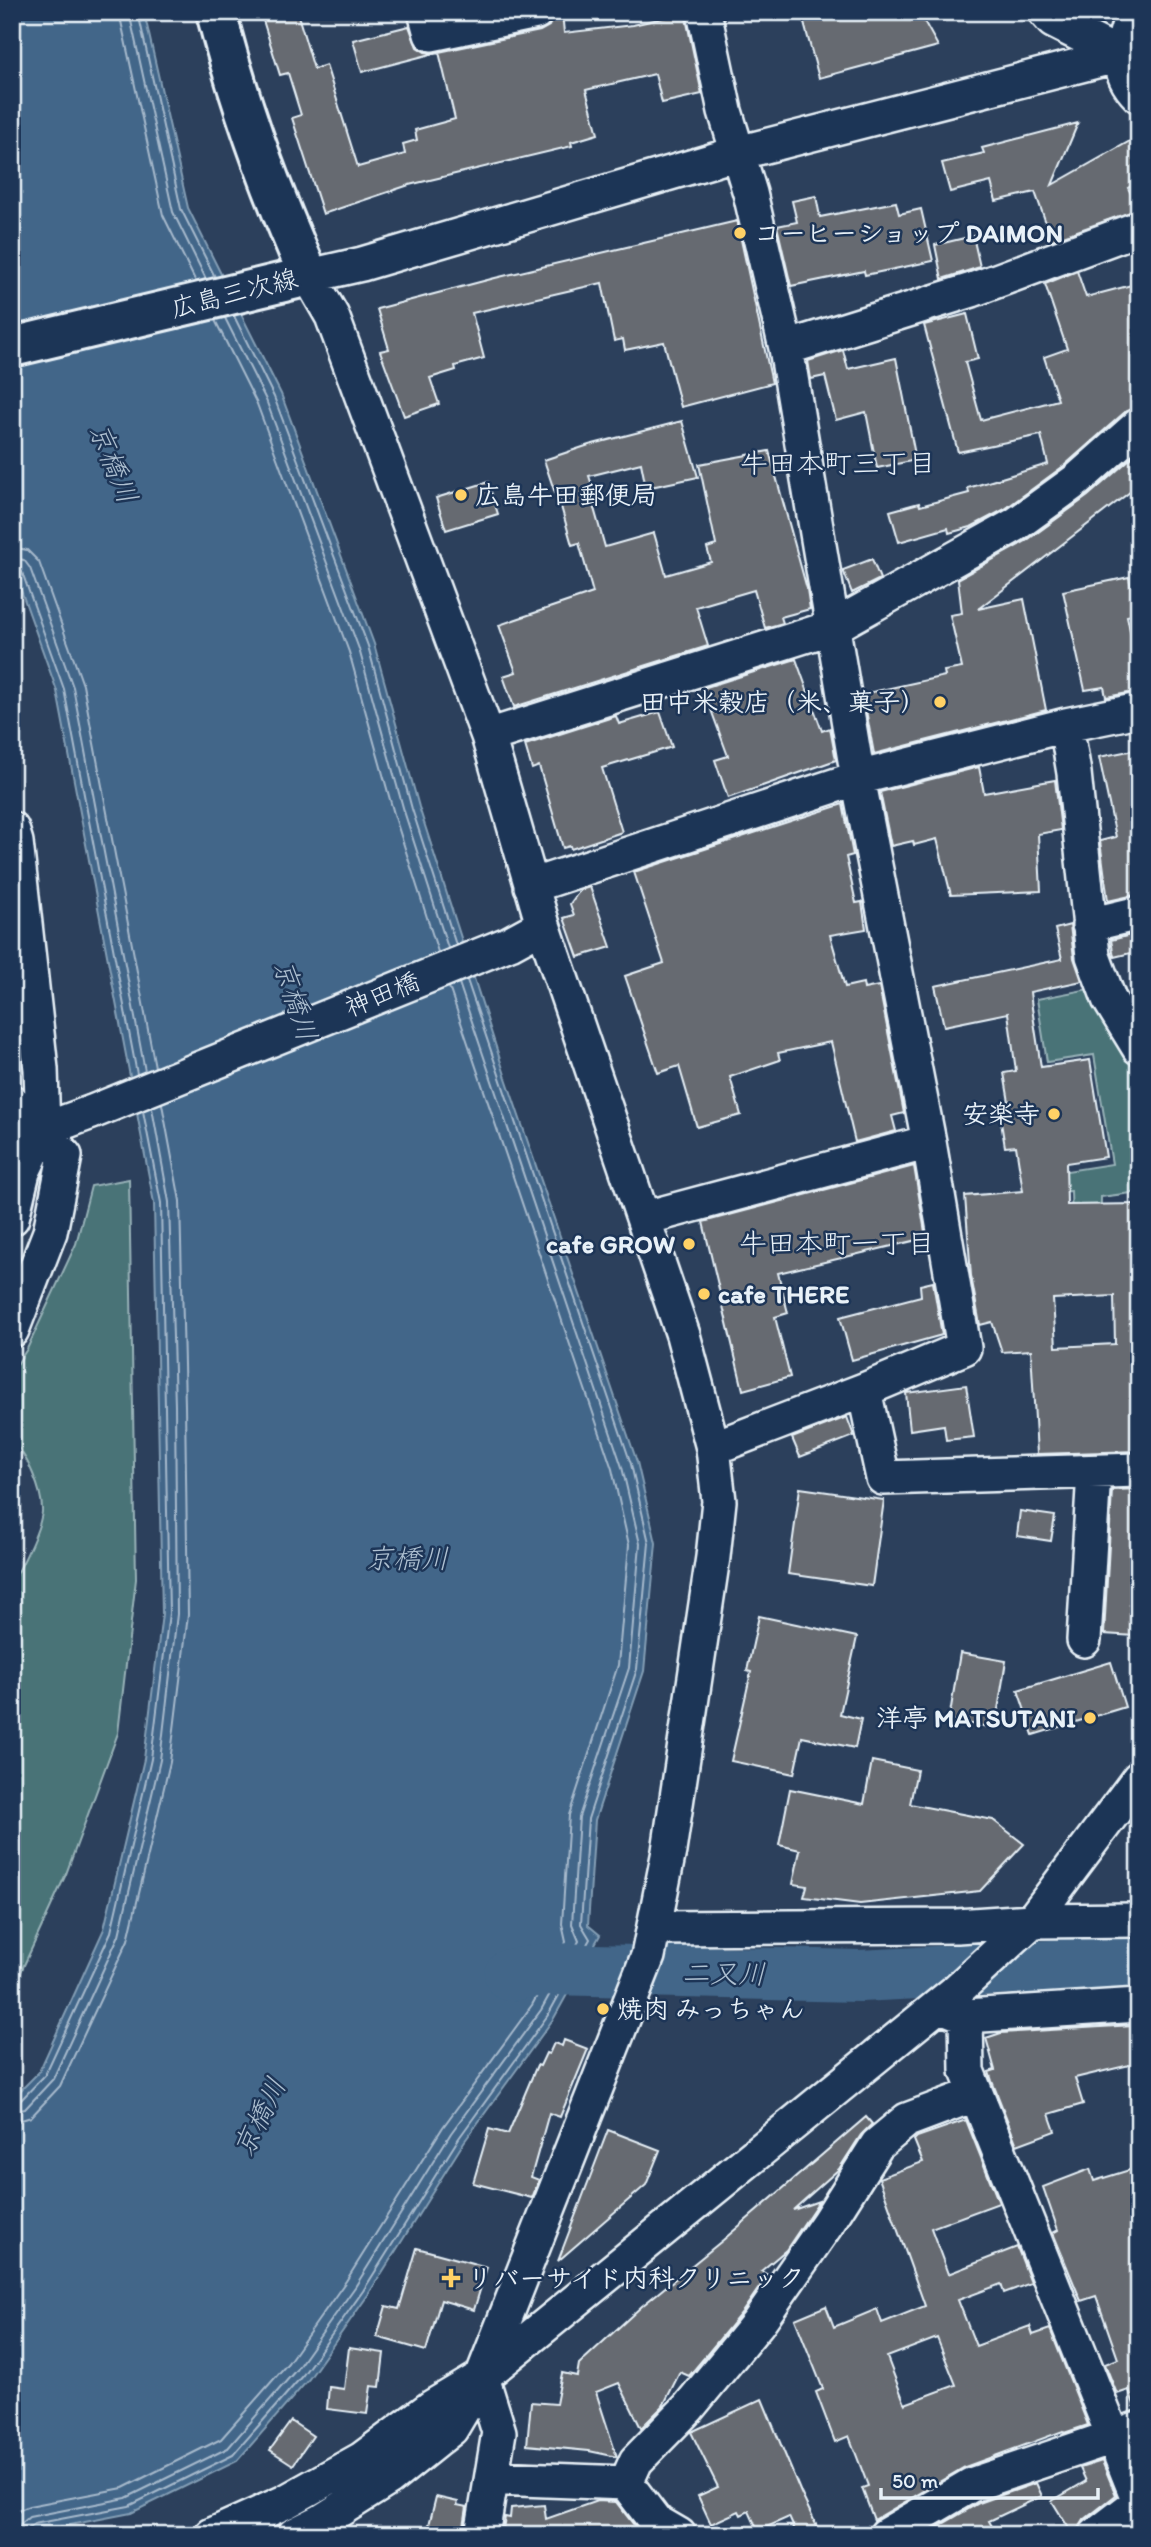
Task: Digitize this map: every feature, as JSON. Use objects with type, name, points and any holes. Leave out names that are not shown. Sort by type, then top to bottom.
[{"type":"main road","name":"広島三次線","points":[[12,347],[309,276],[279,209],[216,12]]},
{"type":"street","points":[[425,12],[431,34],[536,12]]},
{"type":"street","points":[[704,12],[725,111],[750,193],[786,348],[858,778],[929,1142],[964,1348],[713,1448]]},
{"type":"street","points":[[1045,12],[1054,21],[1129,53]]},
{"type":"street","points":[[1133,12],[1129,87],[1139,96]]},
{"type":"street","points":[[316,2530],[390,2478],[450,2429],[482,2378],[640,1976],[655,1928],[713,1557],[719,1501],[713,1448],[683,1335],[543,925],[488,736],[332,316],[309,276],[362,264],[738,153],[1129,53]]},
{"type":"street","points":[[786,348],[972,290],[1139,228]]},
{"type":"street","points":[[488,736],[833,627],[1015,525],[1077,480],[1139,425]]},
{"type":"street","points":[[531,886],[858,778],[1066,725],[1139,710]]},
{"type":"street","points":[[1066,725],[1074,773],[1093,956],[1109,999],[1139,1048]]},
{"type":"street","points":[[12,829],[16,842],[41,1069],[12,1218]]},
{"type":"street","points":[[1089,925],[1139,913]]},
{"type":"street","name":"神田橋","points":[[27,1134],[107,1105],[502,946],[543,925]]},
{"type":"street","points":[[12,1102],[27,1134],[65,1156],[50,1232],[12,1330]]},
{"type":"street","points":[[645,1218],[929,1142]]},
{"type":"street","points":[[864,1390],[883,1478],[1139,1470]]},
{"type":"street","points":[[1084,1640],[1094,1472]]},
{"type":"street","points":[[212,2535],[285,2502],[362,2459],[432,2407],[482,2378],[954,2004],[1026,1926],[1139,1778]]},
{"type":"street","points":[[655,1928],[1026,1926],[1139,1920]]},
{"type":"street","points":[[954,2004],[1139,2005]]},
{"type":"street","points":[[954,2004],[967,2071],[976,2094],[1125,2433],[1139,2502],[1096,2535]]},
{"type":"street","points":[[626,2483],[636,2461],[688,2408],[758,2323],[827,2224],[877,2145],[907,2120],[976,2094]]},
{"type":"street","points":[[482,2378],[499,2432],[482,2535]]},
{"type":"street","points":[[886,2535],[971,2486],[1125,2433]]},
{"type":"street","points":[[492,2478],[626,2483]]},
{"type":"street","points":[[626,2483],[655,2521],[679,2535]]},
{"type":"green space","points":[[1094,988],[1139,1068],[1139,1192],[1101,1197],[1100,1251],[1073,1252],[1071,1191],[1023,1192],[1022,1178],[1112,1164],[1094,1055],[1047,1062],[1037,999]]},
{"type":"green space","points":[[129,1179],[136,1579],[118,1733],[66,1874],[19,1976],[12,1981],[12,1584],[41,1520],[42,1504],[33,1474],[18,1447],[12,1442],[12,1372],[27,1349],[76,1244],[91,1186]]},
{"type":"water","name":"京橋川","points":[[12,12],[144,12],[188,208],[281,394],[374,644],[419,807],[505,1075],[637,1462],[656,1543],[644,1671],[595,1820],[588,1925],[600,1935],[554,2018],[464,2142],[368,2295],[309,2379],[237,2461],[131,2513],[18,2535],[12,2535],[12,2099],[39,2072],[104,1929],[144,1759],[162,1614],[154,1203],[57,691],[12,565]]},
{"type":"building","points":[[277,12],[297,12],[314,69],[326,65],[358,167],[405,154],[403,144],[417,140],[415,130],[455,119],[439,52],[362,72],[353,40],[409,26],[417,47],[434,53],[540,31],[549,26],[555,12],[562,12],[564,33],[633,25],[685,13],[702,94],[662,103],[655,74],[586,90],[598,134],[571,142],[572,146],[409,185],[323,214],[292,118],[301,115],[288,73],[280,75],[262,17]]},
{"type":"building","points":[[801,12],[919,12],[938,46],[819,78]]},
{"type":"building","points":[[1078,123],[1052,185],[1139,136],[1139,182],[1128,188],[1139,209],[1052,240],[1035,192],[996,201],[991,182],[950,192],[942,163],[984,153],[982,148]]},
{"type":"building","points":[[816,196],[820,217],[896,202],[899,214],[921,209],[933,261],[865,275],[864,271],[791,286],[777,226],[797,222],[792,201]]},
{"type":"building","points":[[737,221],[772,383],[681,407],[664,342],[625,350],[623,339],[614,341],[602,283],[472,313],[484,358],[455,366],[456,370],[430,378],[439,404],[404,416],[380,351],[389,349],[377,309]]},
{"type":"building","points":[[973,236],[980,267],[942,279],[935,245]]},
{"type":"building","points":[[1077,271],[1086,297],[1139,283],[1139,406],[1126,411],[1065,465],[1005,509],[971,527],[949,533],[948,528],[899,542],[890,511],[969,493],[968,488],[1048,464],[1041,435],[958,452],[924,325],[967,314],[978,359],[965,362],[981,420],[1058,400],[1044,357],[1067,349],[1045,284]]},
{"type":"building","points":[[843,350],[848,369],[896,358],[916,460],[877,468],[866,412],[836,420],[825,376],[811,379],[808,361]]},
{"type":"building","points":[[682,421],[698,477],[646,488],[641,463],[589,476],[592,485],[588,487],[605,547],[654,533],[666,575],[711,562],[707,548],[716,545],[699,464],[769,451],[807,589],[810,609],[781,617],[783,623],[765,628],[754,590],[696,607],[708,646],[514,707],[503,676],[516,672],[499,625],[593,593],[579,543],[572,545],[544,460],[589,445]]},
{"type":"building","points":[[1139,451],[1139,485],[978,609],[1024,599],[1046,710],[874,754],[863,694],[945,676],[944,671],[962,668],[950,615],[962,613],[958,579],[1026,541],[1088,496]]},
{"type":"building","points":[[488,482],[498,514],[446,530],[436,498]]},
{"type":"building","points":[[872,559],[880,579],[852,593],[843,570]]},
{"type":"building","points":[[1129,577],[1136,614],[1127,616],[1139,673],[1139,691],[1106,697],[1104,687],[1085,690],[1063,591]]},
{"type":"building","points":[[796,659],[822,731],[830,728],[836,760],[728,798],[715,760],[728,756],[703,688]]},
{"type":"building","points":[[660,712],[672,747],[602,768],[622,832],[571,849],[570,846],[563,848],[539,766],[532,769],[525,745],[616,716],[619,724]]},
{"type":"building","points":[[1139,749],[1139,894],[1108,901],[1100,841],[1116,837],[1099,757]]},
{"type":"building","points":[[979,767],[984,793],[1055,780],[1061,830],[1038,834],[1041,891],[951,895],[937,839],[914,845],[913,841],[891,846],[880,792]]},
{"type":"building","points":[[843,804],[853,855],[846,857],[856,903],[862,902],[866,929],[830,935],[845,987],[863,983],[864,989],[879,986],[904,1113],[892,1116],[896,1131],[855,1142],[831,1042],[778,1053],[780,1060],[730,1077],[741,1115],[697,1127],[679,1066],[658,1073],[625,976],[664,963],[634,872]]},
{"type":"building","points":[[590,887],[611,947],[578,957],[564,918],[574,915],[570,904],[580,890]]},
{"type":"building","points":[[1070,925],[1074,958],[1082,981],[1030,992],[1041,1067],[1090,1060],[1106,1157],[1066,1163],[1067,1205],[1139,1204],[1139,1451],[1037,1454],[1031,1350],[1002,1352],[992,1322],[980,1325],[971,1276],[965,1196],[1023,1191],[1016,1146],[1005,1147],[998,1104],[1009,1102],[1004,1073],[1016,1071],[1008,1013],[944,1026],[935,986],[1062,959],[1055,929]],"holes":[[[1114,1296],[1115,1344],[1056,1347],[1053,1299]]]},
{"type":"building","points":[[1139,933],[1139,951],[1114,957],[1111,940]]},
{"type":"building","points":[[914,1166],[926,1238],[778,1273],[788,1313],[775,1317],[790,1377],[743,1390],[703,1222]]},
{"type":"building","points":[[933,1282],[942,1335],[852,1360],[840,1317],[921,1296],[920,1285]]},
{"type":"building","points":[[966,1385],[974,1437],[946,1440],[944,1425],[910,1430],[906,1393]]},
{"type":"building","points":[[847,1417],[854,1436],[800,1457],[792,1438]]},
{"type":"building","points":[[800,1488],[884,1500],[872,1586],[788,1574]]},
{"type":"building","points":[[1139,1489],[1139,1572],[1135,1636],[1104,1634],[1112,1490]]},
{"type":"building","points":[[1020,1511],[1055,1516],[1051,1541],[1017,1536]]},
{"type":"building","points":[[759,1616],[857,1637],[840,1714],[861,1719],[855,1748],[802,1737],[794,1774],[731,1761],[751,1672],[747,1671]]},
{"type":"building","points":[[960,1653],[1006,1661],[995,1728],[949,1720]]},
{"type":"building","points":[[1111,1662],[1125,1707],[1033,1735],[1018,1690]]},
{"type":"building","points":[[872,1761],[917,1770],[910,1804],[993,1820],[1024,1844],[980,1891],[860,1904],[804,1897],[807,1886],[793,1884],[800,1850],[779,1845],[790,1789],[864,1804]]},
{"type":"building","points":[[1134,2025],[1138,2063],[1075,2078],[1083,2104],[1049,2114],[1055,2131],[1017,2145],[989,2072],[995,2070],[986,2038],[1001,2033]]},
{"type":"building","points":[[564,2040],[588,2049],[560,2117],[549,2113],[531,2177],[539,2180],[532,2198],[473,2183],[489,2129],[508,2134],[537,2065],[540,2066],[554,2043],[562,2046]]},
{"type":"building","points":[[866,2117],[872,2124],[861,2135],[839,2169],[793,2210],[819,2201],[786,2250],[761,2271],[768,2275],[743,2311],[689,2376],[680,2372],[663,2406],[641,2428],[619,2383],[596,2392],[617,2457],[589,2451],[527,2445],[531,2402],[556,2404],[562,2373],[577,2376],[579,2364],[642,2306]]},
{"type":"building","points":[[966,2120],[999,2203],[931,2228],[948,2274],[1017,2247],[1031,2283],[1004,2293],[1001,2284],[958,2300],[976,2346],[1030,2326],[1033,2335],[1050,2329],[1088,2425],[1064,2433],[1063,2431],[965,2467],[874,2520],[862,2488],[868,2486],[849,2436],[835,2442],[816,2392],[823,2389],[795,2319],[826,2306],[834,2327],[877,2309],[882,2323],[925,2306],[879,2178],[923,2162],[914,2140]],"holes":[[[937,2338],[956,2385],[905,2404],[887,2357]]]},
{"type":"building","points":[[608,2130],[660,2150],[646,2185],[558,2261]]},
{"type":"building","points":[[1139,2167],[1139,2407],[1135,2408],[1129,2390],[1117,2394],[1105,2364],[1118,2359],[1096,2296],[1081,2301],[1053,2233],[1058,2230],[1043,2187],[1090,2169],[1094,2181]]},
{"type":"building","points":[[417,2248],[487,2267],[474,2310],[441,2300],[426,2351],[377,2337],[386,2306],[399,2309]]},
{"type":"building","points":[[349,2348],[384,2353],[380,2387],[371,2386],[367,2414],[327,2409],[329,2387],[344,2389]]},
{"type":"building","points":[[762,2399],[821,2535],[797,2535],[789,2517],[758,2531],[749,2511],[741,2515],[739,2511],[711,2524],[698,2496],[718,2487],[691,2432]]},
{"type":"building","points":[[291,2421],[313,2436],[293,2465],[270,2450]]},
{"type":"building","points":[[1102,2461],[1116,2495],[1084,2520],[1073,2535],[1052,2501],[1086,2481],[1080,2468]]},
{"type":"building","points":[[1036,2483],[1042,2496],[989,2521],[997,2535],[924,2535],[979,2503]]},
{"type":"building","points":[[436,2497],[467,2507],[463,2533],[429,2525]]},
{"type":"building","points":[[597,2501],[616,2502],[637,2529],[621,2535],[502,2535],[505,2517],[510,2518],[511,2508],[544,2505],[546,2519]]},
{"type":"waterway","name":"二又川","points":[[510,1975],[548,1969],[860,1976],[1139,1963]]},
{"type":"place","name":"コーヒーショップ DAIMON","points":[[740,233]]},
{"type":"place","name":"広島牛田郵便局","points":[[461,495]]},
{"type":"place","name":"田中米穀店（米、菓子）","points":[[940,702]]},
{"type":"place","name":"安楽寺","points":[[1054,1114]]},
{"type":"place","name":"cafe GROW","points":[[689,1244]]},
{"type":"place","name":"cafe THERE","points":[[704,1294]]},
{"type":"place","name":"洋亭 MATSUTANI","points":[[1090,1718]]},
{"type":"place","name":"焼肉 みっちゃん","points":[[603,2009]]},
{"type":"place","name":"リバーサイド内科クリニック","points":[[451,2278]]},
{"type":"district","name":"牛田本町三丁目","points":[[838,463]]},
{"type":"district","name":"牛田本町一丁目","points":[[837,1243]]}]
